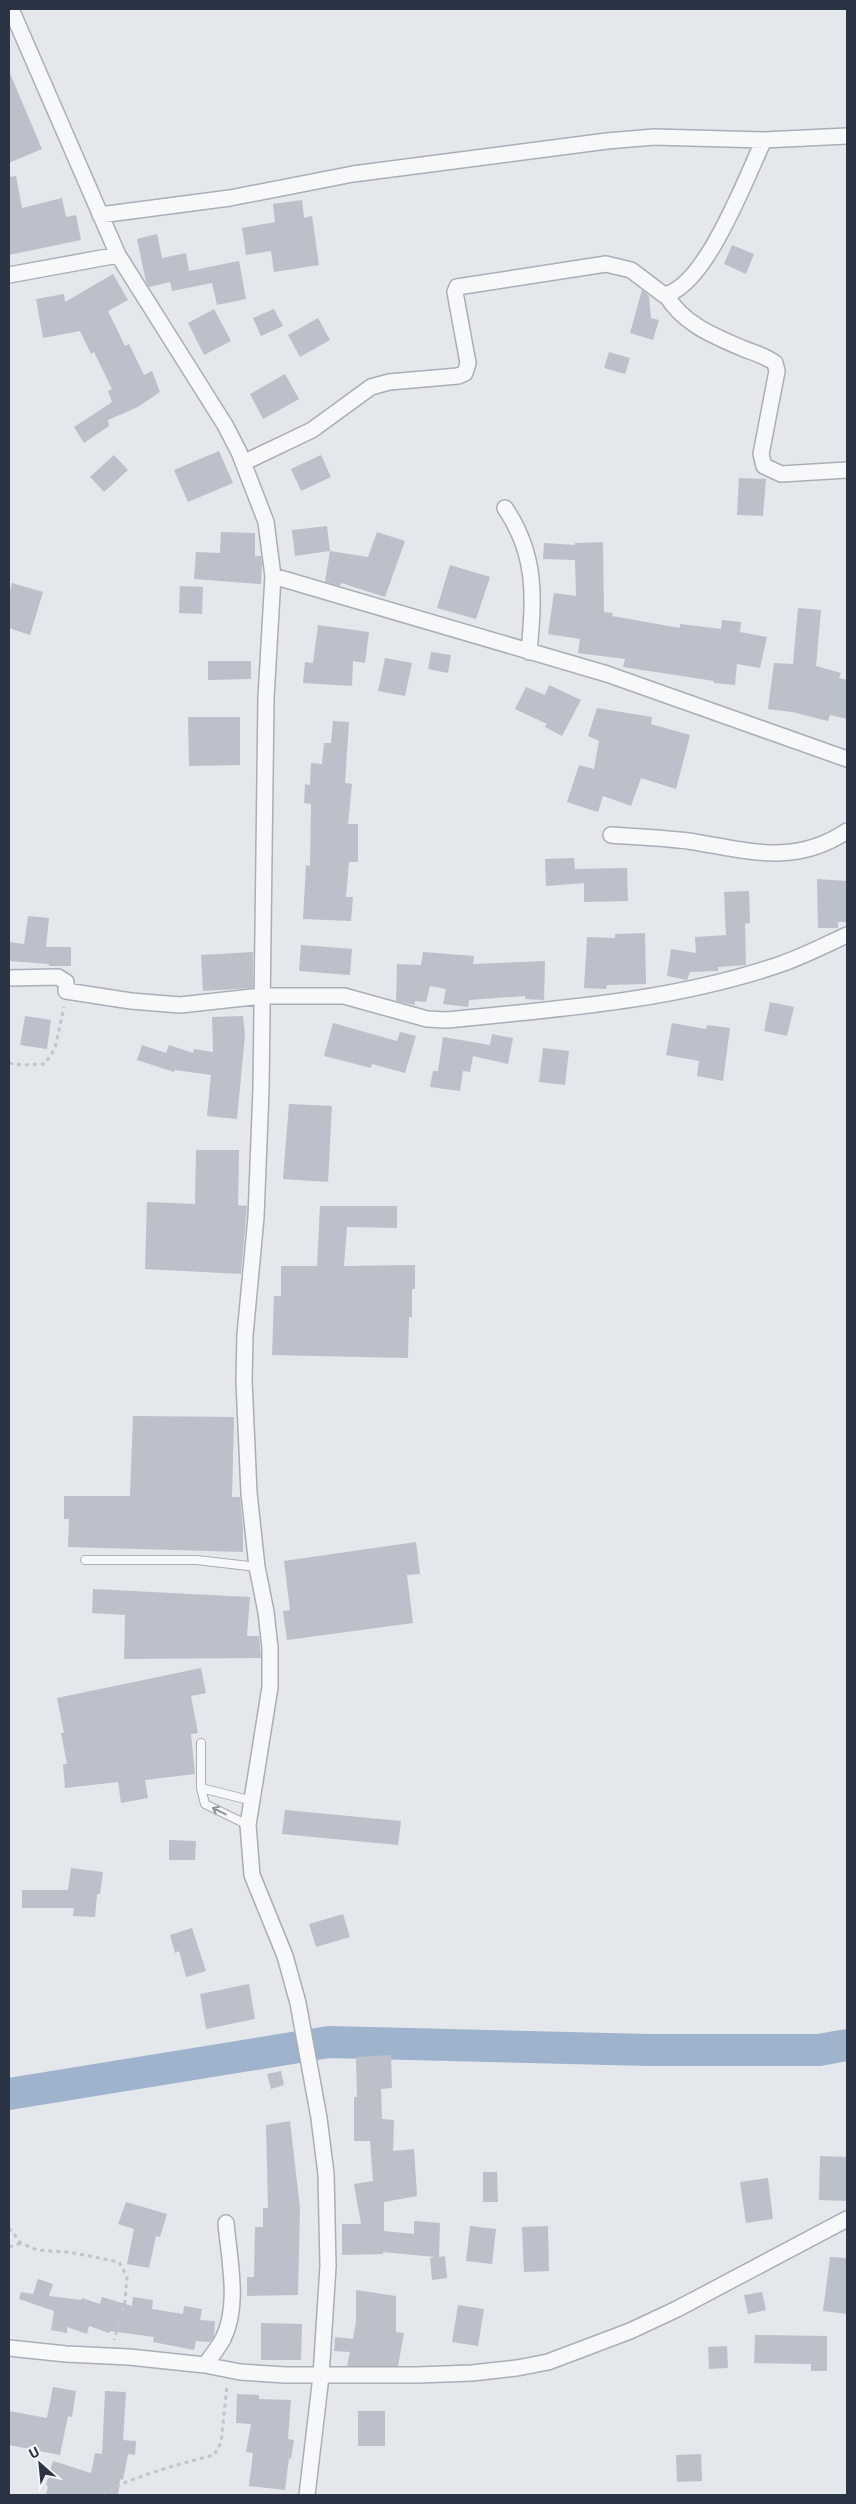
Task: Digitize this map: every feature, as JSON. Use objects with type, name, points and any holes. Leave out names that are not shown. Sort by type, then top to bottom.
[{"type":"street","points":[[11,9],[118,255],[225,426],[243,463],[266,522],[273,576],[266,698],[258,1163],[245,1335],[244,1381],[248,1484],[257,1567],[266,1612],[270,1648],[270,1687],[248,1825],[252,1875],[285,1956],[298,2003],[319,2118],[326,2174],[328,2266],[321,2376],[307,2495]]},
{"type":"street","points":[[100,215],[238,197],[353,174],[607,141],[654,137],[764,140],[847,136]]},
{"type":"street","points":[[666,295],[691,280],[707,257],[764,140]]},
{"type":"street","points":[[9,275],[118,255]]},
{"type":"street","points":[[243,463],[312,430],[372,387],[389,382],[458,376],[465,373],[468,363],[455,292],[457,287],[606,264],[631,270],[652,288],[666,295],[674,309],[683,317],[706,331],[775,364],[777,371],[761,454],[764,466],[781,474],[847,470]]},
{"type":"street","points":[[505,508],[517,525],[533,578],[529,652]]},
{"type":"street","points":[[273,576],[607,674],[847,759]]},
{"type":"street","points":[[611,835],[667,839],[776,855],[818,847],[847,831]]},
{"type":"street","points":[[9,978],[58,977],[66,982],[66,991],[131,1001],[180,1005],[262,996],[344,996],[427,1019],[446,1020],[588,1006],[703,985],[783,964],[847,936]]},
{"type":"street","points":[[9,2348],[66,2354],[110,2355],[205,2365],[229,2370],[321,2376],[472,2373],[548,2362],[630,2332],[847,2219]]},
{"type":"street","points":[[205,2365],[223,2340],[230,2319],[232,2298],[226,2223]]},
{"type":"lane","points":[[86,1560],[197,1560],[257,1567]]},
{"type":"lane","points":[[200,1743],[201,1788],[205,1804],[248,1825]]},
{"type":"lane","points":[[201,1788],[253,1801]]},
{"type":"path","points":[[9,1063],[22,1065],[45,1064],[55,1048],[66,991]]},
{"type":"path","points":[[9,2228],[21,2243],[37,2250],[69,2252],[119,2262],[127,2277],[125,2301],[110,2355]]},
{"type":"path","points":[[9,2247],[21,2243]]},
{"type":"path","points":[[103,2495],[107,2490],[137,2478],[214,2455],[221,2443],[229,2370]]},
{"type":"building","points":[[9,71],[42,149],[9,163]]},
{"type":"building","points":[[16,176],[22,208],[62,198],[66,217],[76,215],[81,240],[9,255],[9,177]]},
{"type":"building","points":[[302,200],[304,218],[312,216],[319,265],[274,272],[271,251],[246,255],[242,228],[275,222],[273,204]]},
{"type":"building","points":[[157,234],[162,258],[186,253],[189,271],[239,261],[246,299],[217,305],[212,283],[172,291],[170,282],[149,287],[146,282],[137,239]]},
{"type":"building","points":[[732,245],[754,254],[746,274],[724,264]]},
{"type":"building","points":[[113,274],[128,300],[108,311],[125,346],[129,344],[144,375],[152,371],[160,392],[138,407],[108,420],[109,426],[84,443],[74,427],[112,402],[108,391],[112,389],[94,352],[91,354],[80,331],[43,338],[36,299],[64,294],[65,302]]},
{"type":"building","points":[[642,290],[649,296],[651,318],[659,320],[653,340],[630,333]]},
{"type":"building","points":[[214,309],[231,341],[204,355],[188,323]]},
{"type":"building","points":[[274,309],[283,326],[261,336],[253,318]]},
{"type":"building","points":[[318,318],[330,340],[300,357],[288,335]]},
{"type":"building","points":[[609,352],[630,358],[625,374],[604,368]]},
{"type":"building","points":[[285,374],[299,399],[263,419],[250,394]]},
{"type":"building","points":[[219,451],[233,483],[188,502],[174,470]]},
{"type":"building","points":[[114,455],[128,470],[104,492],[90,477]]},
{"type":"building","points":[[321,455],[331,477],[301,491],[291,469]]},
{"type":"building","points":[[739,478],[766,479],[763,516],[737,515]]},
{"type":"building","points":[[327,526],[330,551],[295,556],[292,530]]},
{"type":"building","points":[[221,532],[255,533],[255,556],[261,556],[262,564],[261,584],[194,579],[196,552],[220,553]]},
{"type":"building","points":[[377,532],[405,541],[385,597],[341,583],[340,586],[325,582],[330,551],[368,557]]},
{"type":"building","points":[[603,542],[604,612],[613,613],[612,616],[680,628],[680,624],[721,629],[722,620],[741,622],[740,632],[767,637],[760,668],[737,664],[735,685],[714,683],[714,681],[623,667],[625,659],[578,653],[580,639],[548,634],[554,593],[576,596],[575,560],[543,559],[544,543],[575,545],[575,543]]},
{"type":"building","points":[[450,565],[490,577],[476,619],[437,608]]},
{"type":"building","points":[[12,583],[43,592],[30,635],[9,628],[9,594]]},
{"type":"building","points":[[180,586],[203,587],[202,614],[179,613]]},
{"type":"building","points":[[798,608],[821,610],[816,666],[841,673],[839,678],[847,680],[847,719],[830,715],[828,721],[792,712],[768,709],[774,663],[793,664]]},
{"type":"building","points":[[318,625],[369,632],[365,663],[353,661],[352,686],[303,683],[305,662],[313,663]]},
{"type":"building","points":[[431,652],[451,655],[448,673],[428,669]]},
{"type":"building","points":[[385,658],[412,663],[405,696],[378,691]]},
{"type":"building","points":[[208,661],[251,661],[251,679],[208,680]]},
{"type":"building","points":[[549,685],[581,700],[562,736],[545,727],[547,724],[515,709],[526,687],[545,695]]},
{"type":"building","points":[[597,708],[652,717],[651,724],[690,735],[676,789],[641,778],[631,806],[603,796],[598,812],[567,802],[579,765],[594,769],[599,741],[588,736]]},
{"type":"building","points":[[188,717],[240,717],[240,765],[189,766]]},
{"type":"building","points":[[333,721],[349,722],[345,783],[352,784],[348,824],[358,824],[358,862],[349,862],[346,897],[353,897],[351,921],[303,919],[306,865],[310,866],[311,804],[304,803],[305,784],[310,785],[311,763],[322,764],[324,743],[331,743]]},
{"type":"building","points":[[574,858],[575,869],[627,868],[628,901],[584,902],[584,883],[546,886],[545,859]]},
{"type":"building","points":[[817,879],[847,881],[847,922],[838,922],[838,928],[818,928]]},
{"type":"building","points":[[749,891],[750,923],[745,924],[746,965],[718,967],[718,971],[690,972],[687,980],[667,976],[671,949],[696,953],[695,937],[726,935],[724,892]]},
{"type":"building","points":[[28,916],[49,918],[46,947],[71,947],[71,966],[49,966],[49,964],[9,961],[9,942],[24,944]]},
{"type":"building","points":[[645,933],[646,984],[607,985],[606,989],[584,988],[587,937],[615,938],[615,934]]},
{"type":"building","points":[[301,945],[352,949],[350,975],[299,971]]},
{"type":"building","points":[[253,952],[253,988],[203,991],[201,955]]},
{"type":"building","points":[[423,952],[474,956],[473,964],[545,961],[544,1000],[525,999],[525,996],[469,1000],[468,1007],[443,1004],[446,989],[430,986],[426,1002],[415,1001],[415,1005],[396,1001],[397,964],[421,965]]},
{"type":"building","points":[[770,1002],[794,1007],[787,1036],[764,1031]]},
{"type":"building","points":[[25,1016],[51,1020],[47,1049],[20,1045]]},
{"type":"building","points":[[243,1016],[245,1035],[237,1119],[207,1116],[211,1075],[175,1070],[174,1072],[137,1060],[142,1045],[166,1053],[169,1045],[193,1053],[194,1049],[213,1052],[212,1017]]},
{"type":"building","points":[[333,1023],[397,1041],[400,1032],[416,1036],[405,1073],[372,1064],[371,1068],[324,1056]]},
{"type":"building","points":[[672,1023],[706,1029],[707,1025],[730,1028],[723,1081],[697,1076],[699,1061],[666,1055]]},
{"type":"building","points":[[492,1034],[513,1038],[508,1064],[473,1056],[470,1072],[463,1071],[460,1091],[430,1087],[433,1071],[438,1071],[443,1037],[490,1045]]},
{"type":"building","points":[[543,1048],[569,1051],[565,1085],[539,1082]]},
{"type":"building","points":[[289,1104],[332,1106],[328,1182],[283,1179]]},
{"type":"building","points":[[196,1150],[239,1150],[238,1205],[247,1206],[241,1274],[145,1269],[147,1202],[195,1204]]},
{"type":"building","points":[[320,1206],[397,1206],[397,1228],[347,1227],[344,1266],[415,1265],[415,1289],[412,1289],[412,1317],[409,1317],[408,1358],[272,1355],[274,1296],[281,1296],[281,1266],[317,1266]]},
{"type":"building","points":[[133,1416],[234,1417],[232,1497],[240,1497],[243,1552],[68,1547],[69,1519],[64,1519],[64,1496],[130,1496]]},
{"type":"building","points":[[416,1542],[420,1574],[407,1575],[413,1623],[287,1640],[283,1611],[290,1610],[284,1561]]},
{"type":"building","points":[[93,1589],[250,1597],[247,1636],[259,1636],[261,1658],[124,1659],[125,1615],[92,1613]]},
{"type":"building","points":[[201,1668],[206,1693],[191,1696],[198,1733],[191,1734],[195,1774],[145,1780],[148,1798],[121,1803],[118,1782],[65,1788],[63,1764],[67,1764],[61,1733],[64,1733],[57,1698]]},
{"type":"building","points":[[285,1810],[401,1821],[398,1845],[282,1834]]},
{"type":"building","points":[[169,1840],[196,1841],[195,1860],[169,1860]]},
{"type":"building","points":[[71,1868],[103,1872],[100,1894],[97,1894],[95,1917],[73,1916],[74,1908],[22,1908],[22,1890],[68,1890]]},
{"type":"building","points":[[343,1914],[350,1937],[316,1947],[309,1924]]},
{"type":"building","points":[[192,1928],[206,1971],[186,1977],[179,1951],[175,1953],[170,1935]]},
{"type":"building","points":[[249,1984],[255,2019],[206,2029],[200,1994]]},
{"type":"building","points":[[391,2055],[392,2088],[381,2089],[382,2119],[394,2120],[393,2151],[414,2149],[417,2196],[384,2202],[384,2231],[414,2234],[414,2221],[440,2223],[439,2257],[445,2256],[447,2278],[432,2280],[430,2258],[435,2257],[383,2252],[383,2254],[342,2255],[342,2224],[361,2224],[354,2184],[373,2181],[370,2141],[354,2141],[354,2097],[357,2097],[356,2057]]},
{"type":"building","points":[[281,2071],[284,2085],[271,2089],[267,2074]]},
{"type":"building","points":[[290,2121],[300,2208],[298,2295],[247,2296],[247,2277],[254,2277],[255,2227],[263,2227],[263,2208],[268,2208],[266,2125]]},
{"type":"building","points":[[820,2156],[847,2157],[847,2201],[819,2200]]},
{"type":"building","points":[[483,2172],[497,2172],[498,2202],[483,2202]]},
{"type":"building","points":[[768,2178],[773,2219],[746,2223],[740,2182]]},
{"type":"building","points":[[126,2202],[167,2214],[160,2237],[156,2236],[149,2268],[127,2264],[134,2229],[118,2224]]},
{"type":"building","points":[[470,2226],[496,2229],[492,2264],[466,2261]]},
{"type":"building","points":[[548,2226],[549,2271],[524,2272],[522,2227]]},
{"type":"building","points":[[830,2257],[847,2258],[847,2314],[823,2311]]},
{"type":"building","points":[[38,2279],[53,2284],[49,2296],[81,2300],[82,2298],[100,2304],[102,2297],[132,2306],[133,2297],[153,2300],[152,2309],[183,2314],[184,2306],[202,2309],[200,2320],[215,2321],[214,2337],[210,2342],[196,2341],[194,2350],[153,2342],[154,2337],[110,2331],[109,2333],[89,2326],[87,2334],[67,2327],[67,2333],[51,2330],[54,2311],[19,2299],[21,2292],[33,2294]]},
{"type":"building","points":[[356,2290],[396,2296],[396,2332],[404,2333],[398,2366],[347,2366],[350,2352],[334,2351],[335,2337],[353,2339],[356,2322]]},
{"type":"building","points":[[762,2292],[766,2310],[748,2314],[744,2295]]},
{"type":"building","points":[[458,2305],[484,2309],[478,2346],[452,2342]]},
{"type":"building","points":[[261,2323],[302,2324],[301,2360],[261,2360]]},
{"type":"building","points":[[755,2335],[827,2336],[827,2371],[811,2371],[811,2364],[754,2363]]},
{"type":"building","points":[[727,2346],[728,2368],[709,2369],[708,2347]]},
{"type":"building","points":[[53,2387],[76,2391],[72,2417],[68,2416],[60,2455],[9,2445],[9,2411],[47,2418]]},
{"type":"building","points":[[105,2391],[126,2392],[123,2440],[136,2441],[135,2455],[128,2454],[123,2480],[120,2479],[118,2495],[46,2495],[48,2486],[46,2485],[53,2461],[91,2473],[95,2453],[102,2454]]},
{"type":"building","points":[[237,2394],[259,2395],[259,2399],[291,2400],[288,2439],[294,2440],[291,2459],[289,2458],[285,2490],[249,2486],[253,2453],[246,2452],[251,2424],[236,2423]]},
{"type":"building","points":[[358,2411],[385,2411],[385,2446],[358,2446]]},
{"type":"building","points":[[701,2454],[702,2481],[677,2482],[676,2455]]},
{"type":"waterway","points":[[9,2094],[329,2042],[649,2050],[819,2050],[847,2045]]}]
